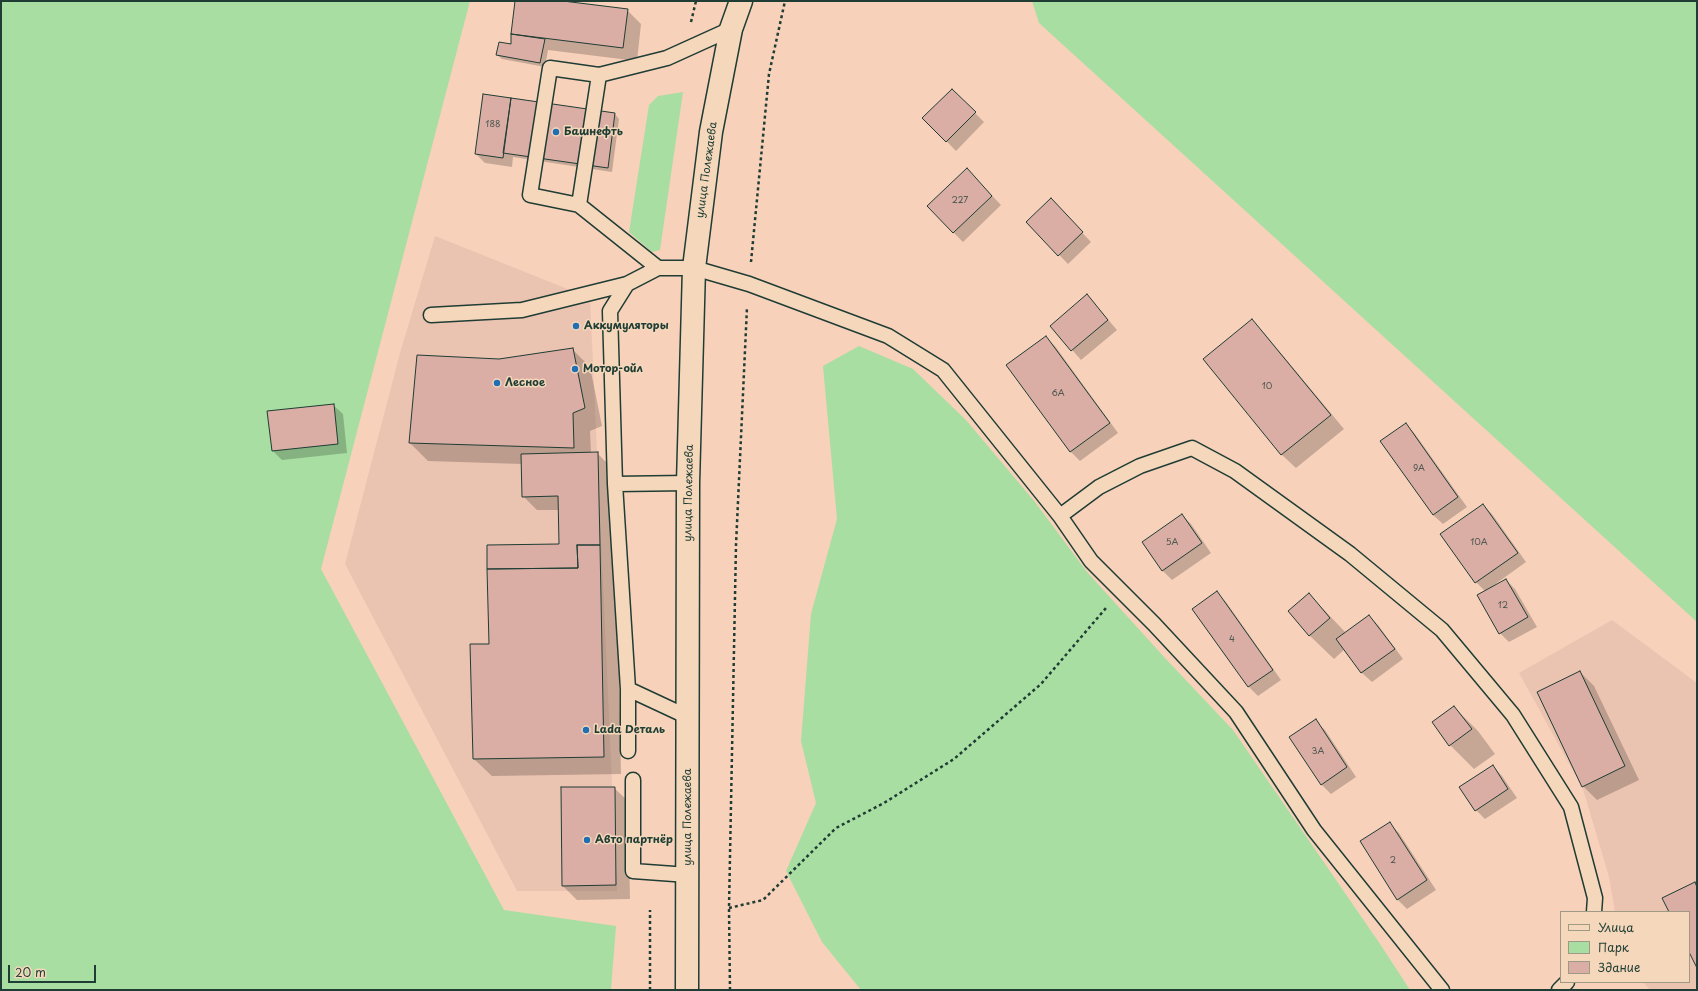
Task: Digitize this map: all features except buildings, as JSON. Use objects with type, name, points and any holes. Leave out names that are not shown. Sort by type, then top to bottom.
[{"type":"main road","name":"улица Полежаева","points":[[687,990],[688,483],[694,268],[711,132],[732,29],[741,1]]},
{"type":"lane","points":[[658,268],[579,205],[530,195],[550,68],[599,75],[667,58],[732,29]]},
{"type":"lane","points":[[579,205],[599,75]]},
{"type":"lane","points":[[431,315],[522,310],[627,284],[658,268],[694,268],[749,284],[888,336],[944,370],[1060,516],[1092,561],[1154,624],[1236,712],[1314,830],[1442,990]]},
{"type":"lane","points":[[627,284],[610,311],[615,484],[628,689],[628,751]]},
{"type":"lane","points":[[1060,516],[1099,486],[1140,466],[1192,448],[1235,471],[1343,550],[1442,630],[1513,715],[1571,807],[1595,898],[1594,911]]},
{"type":"lane","points":[[615,484],[688,483]]},
{"type":"lane","points":[[628,689],[688,717]]},
{"type":"lane","points":[[632,780],[633,870],[688,875]]},
{"type":"path","points":[[730,990],[729,908],[736,545],[749,284],[769,74],[785,1]]},
{"type":"path","points":[[729,908],[763,900],[836,828],[884,803],[954,759],[1041,684],[1120,590]]},
{"type":"path","points":[[650,910],[650,990]]},
{"type":"shaded area","points":[[435,236],[590,298],[617,891],[517,891],[345,564],[400,353]]},
{"type":"shaded area","points":[[1612,620],[1697,683],[1697,990],[1650,990],[1644,983],[1690,983],[1690,911],[1615,911],[1609,877],[1583,789],[1519,673]]},
{"type":"green space","points":[[1,1],[470,1],[321,569],[504,910],[616,926],[611,990],[1,990]]},
{"type":"green space","points":[[1032,1],[1697,1],[1697,622],[1039,23]]},
{"type":"green space","points":[[683,92],[660,250],[652,252],[629,232],[649,105],[658,96]]},
{"type":"green space","points":[[859,346],[913,369],[966,420],[1035,502],[1087,572],[1233,730],[1410,990],[861,990],[822,942],[786,871],[816,803],[801,741],[811,614],[837,519],[823,366]]},
{"type":"place","name":"Башнефть","points":[[556,132]]},
{"type":"place","name":"Аккумуляторы","points":[[576,326]]},
{"type":"place","name":"Мотор-ойл","points":[[575,369]]},
{"type":"place","name":"Лесное","points":[[497,383]]},
{"type":"place","name":"Lada Dеталь","points":[[586,730]]},
{"type":"place","name":"Авто партнёр","points":[[587,840]]}]
